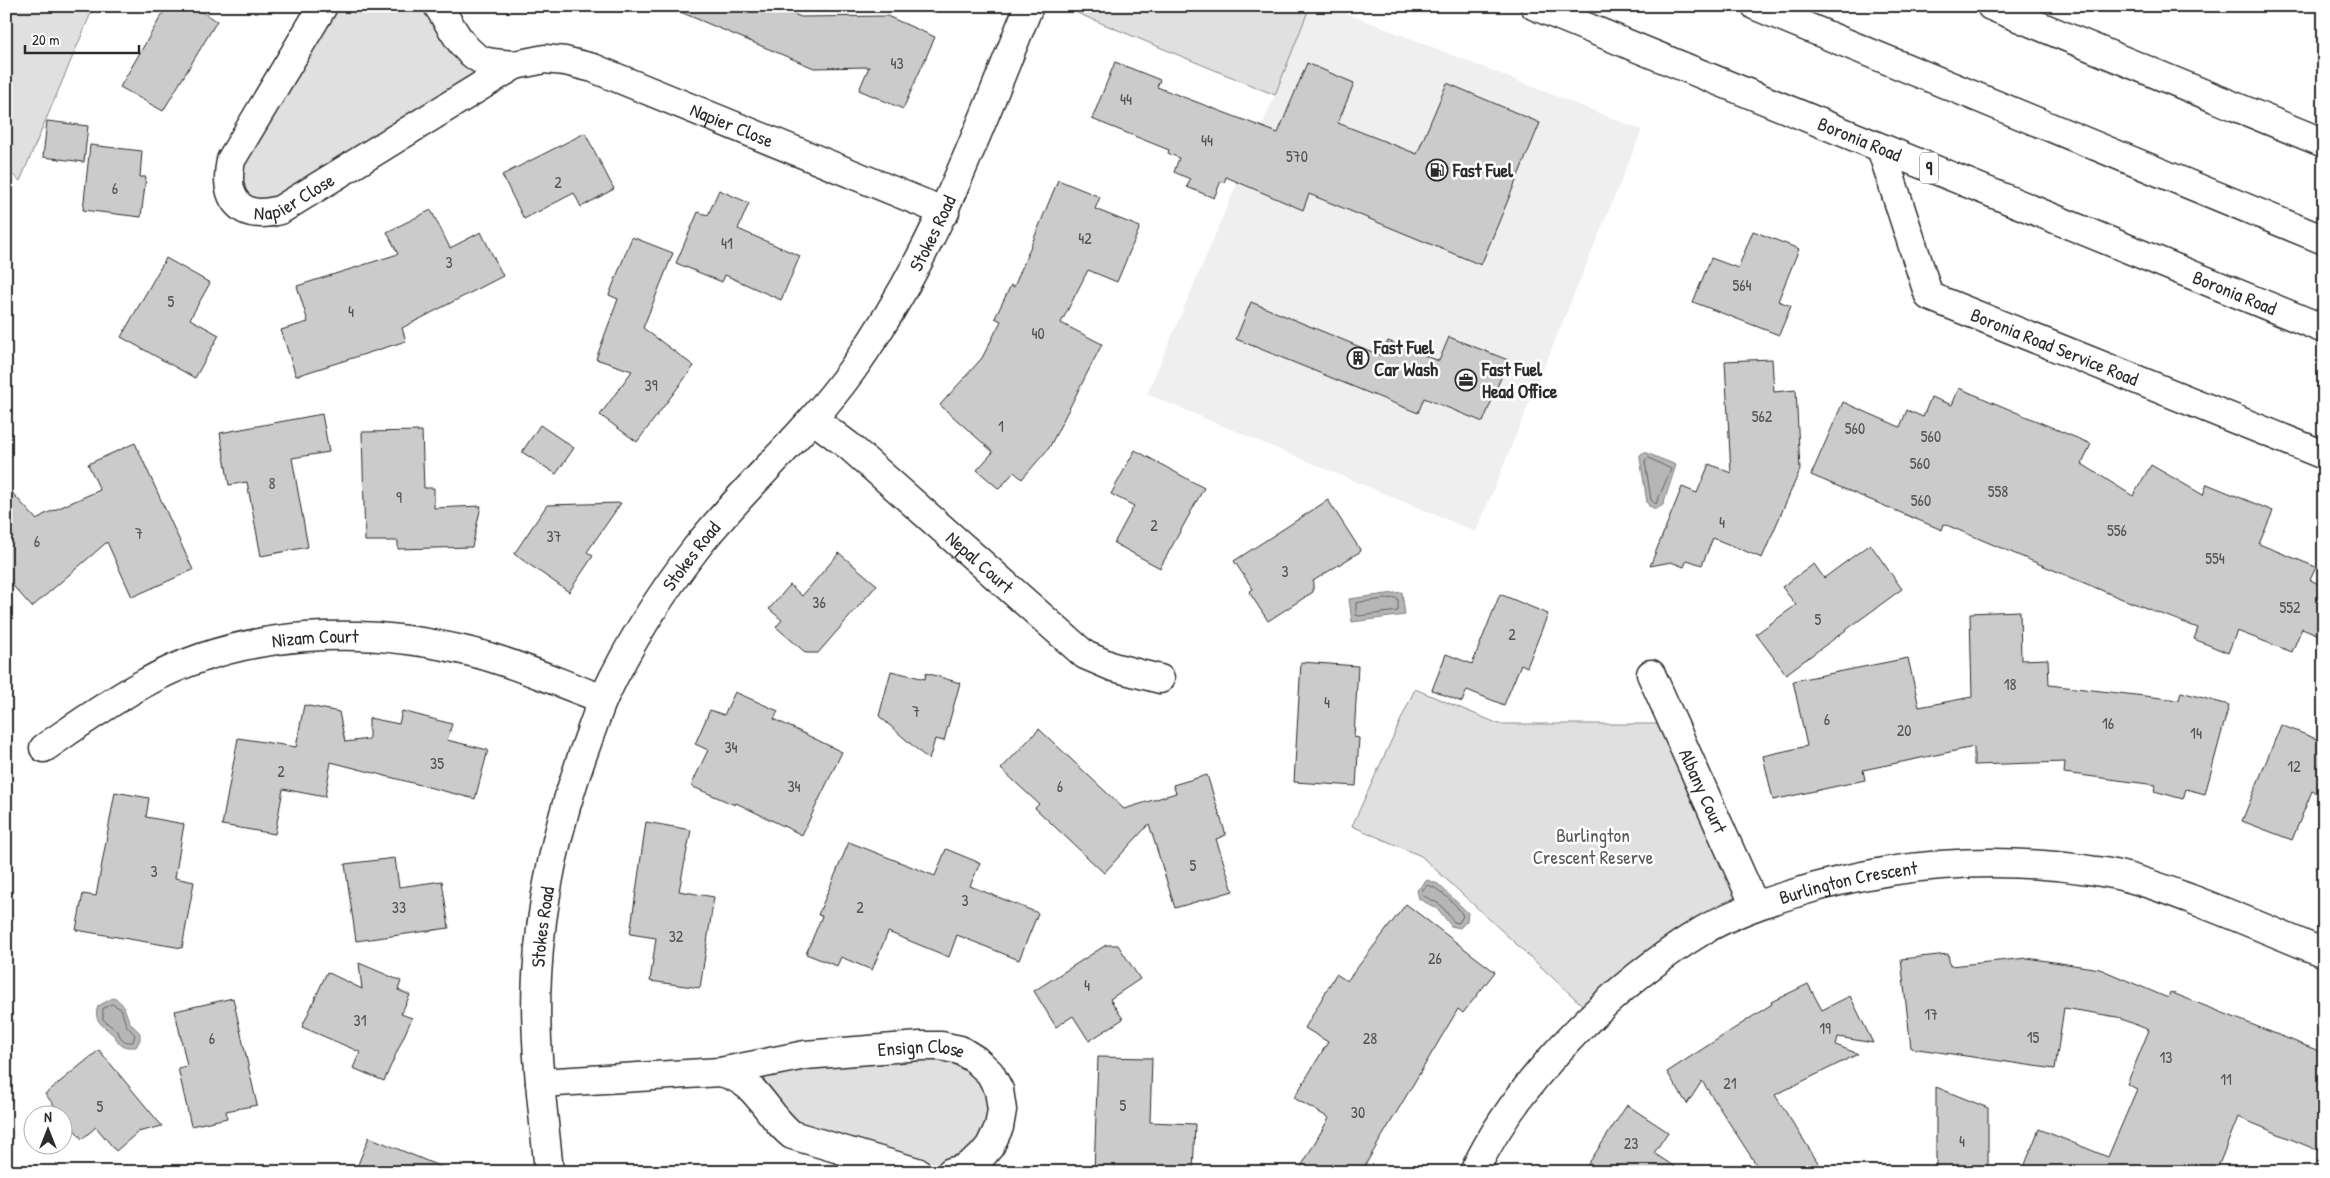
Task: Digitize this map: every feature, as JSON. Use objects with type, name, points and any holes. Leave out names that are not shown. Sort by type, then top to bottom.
[{"type":"street","name":"Napier Close","points":[[323,6],[231,160],[228,185],[231,197],[238,205],[249,210],[264,214],[293,203],[515,65]]},
{"type":"street","name":"Napier Close","points":[[438,6],[460,39],[478,59],[515,65],[545,59],[565,61],[593,68],[945,212]]},
{"type":"street","name":"Stokes Road","points":[[549,1172],[540,1083],[537,976],[546,895],[579,765],[603,699],[655,606],[695,550],[727,510],[813,419],[851,371],[877,333],[913,274],[945,212],[1029,6]]},
{"type":"street","name":"Boronia Road","points":[[1535,6],[2324,329]]},
{"type":"street","points":[[1756,6],[2324,240]]},
{"type":"street","points":[[1991,6],[2324,142]]},
{"type":"street","name":"Boronia Road Service Road","points":[[1881,148],[1928,296],[2324,455]]},
{"type":"street","name":"Nepal Court","points":[[813,419],[848,446],[1085,655],[1113,668],[1160,679]]},
{"type":"street","name":"Nizam Court","points":[[44,748],[143,683],[173,669],[225,650],[287,638],[327,635],[394,638],[433,644],[476,653],[603,699]]},
{"type":"street","name":"Albany Court","points":[[1651,674],[1755,906]]},
{"type":"street","name":"Burlington Crescent","points":[[1474,1172],[1514,1105],[1558,1051],[1602,1006],[1654,964],[1704,930],[1755,906],[1835,880],[1900,869],[1965,863],[2032,864],[2098,871],[2158,887],[2324,953]]},
{"type":"street","name":"Ensign Close","points":[[540,1083],[720,1072],[819,1054],[920,1046],[941,1046],[960,1050],[976,1060],[990,1073],[999,1090],[1002,1110],[999,1127],[990,1146],[980,1158],[963,1170],[951,1172]]},
{"type":"street","name":"Ensign Close","points":[[720,1072],[746,1082],[780,1125],[792,1135],[917,1172]]},
{"type":"shaded area","points":[[1310,6],[1328,6],[1642,130],[1476,532],[1147,394],[1275,95]]},
{"type":"green space","points":[[6,6],[94,6],[20,181],[6,169]]},
{"type":"green space","points":[[323,6],[438,6],[460,39],[515,65],[293,203],[238,205],[237,149]]},
{"type":"green space","points":[[1060,6],[1310,6],[1275,95]]},
{"type":"green space","name":"Burlington Crescent Reserve","points":[[1415,689],[1499,724],[1673,724],[1755,906],[1593,1015],[1421,856],[1352,826]]},
{"type":"green space","points":[[805,1055],[976,1060],[999,1127],[950,1172],[917,1172],[812,1142],[746,1082]]},
{"type":"water","points":[[1644,452],[1676,465],[1663,505],[1656,509],[1649,506],[1647,502],[1640,458],[1640,455]]},
{"type":"water","points":[[1402,592],[1405,615],[1352,622],[1349,599]]},
{"type":"water","points":[[1427,880],[1438,884],[1468,913],[1467,921],[1460,928],[1451,926],[1438,909],[1419,899],[1417,890]]},
{"type":"water","points":[[113,998],[121,1003],[131,1024],[140,1033],[140,1040],[136,1047],[120,1044],[97,1018],[98,1006]]},
{"type":"building","points":[[167,6],[192,6],[217,21],[163,111],[120,87]]},
{"type":"building","points":[[666,6],[774,6],[801,17],[887,16],[935,37],[903,109],[859,90],[869,67],[814,68]]},
{"type":"building","points":[[1115,62],[1160,80],[1157,87],[1278,133],[1307,63],[1354,83],[1338,123],[1417,154],[1447,83],[1540,123],[1481,265],[1309,194],[1303,210],[1226,177],[1224,183],[1221,181],[1214,198],[1187,187],[1190,179],[1174,172],[1179,158],[1168,153],[1169,150],[1092,119]]},
{"type":"building","points":[[47,121],[88,126],[84,162],[43,157]]},
{"type":"building","points":[[585,133],[614,189],[581,207],[574,193],[524,219],[502,175]]},
{"type":"building","points":[[90,145],[142,151],[140,177],[146,177],[141,217],[83,210]]},
{"type":"building","points":[[1058,180],[1100,197],[1095,209],[1140,227],[1117,282],[1088,270],[1061,323],[1102,344],[1049,448],[1022,479],[1014,472],[999,489],[977,470],[993,452],[940,405],[982,358],[1001,321],[995,318],[1011,285],[1014,287]]},
{"type":"building","points":[[719,190],[749,203],[738,229],[800,256],[781,300],[725,275],[722,282],[676,263],[698,212],[708,215]]},
{"type":"building","points":[[431,210],[450,248],[481,232],[503,276],[402,328],[406,341],[296,376],[281,330],[308,322],[297,286],[398,254],[387,232]]},
{"type":"building","points":[[1753,231],[1799,249],[1778,301],[1791,306],[1779,335],[1693,302],[1711,258],[1738,268]]},
{"type":"building","points":[[632,237],[673,253],[643,328],[694,366],[637,442],[600,415],[632,371],[596,359],[618,299],[609,295]]},
{"type":"building","points":[[166,258],[210,283],[190,319],[219,335],[195,378],[121,337]]},
{"type":"building","name":"Fast Fuel Car Wash","points":[[1251,302],[1382,356],[1388,341],[1439,361],[1449,337],[1508,360],[1483,422],[1424,398],[1418,413],[1236,339]]},
{"type":"building","points":[[1772,359],[1774,392],[1796,390],[1800,470],[1762,558],[1713,538],[1702,565],[1687,560],[1684,567],[1671,562],[1650,566],[1682,487],[1697,493],[1709,464],[1731,473],[1725,361]]},
{"type":"building","points":[[1959,388],[2091,444],[2082,464],[2133,496],[2151,465],[2203,495],[2207,484],[2273,511],[2259,544],[2316,567],[2310,580],[2324,586],[2324,637],[2302,628],[2292,652],[2237,631],[2228,653],[2194,639],[2198,628],[2120,598],[1944,524],[1942,530],[1811,475],[1843,402],[1900,427],[1907,410],[1923,417],[1931,397],[1952,405]]},
{"type":"building","points":[[322,414],[329,452],[292,458],[308,547],[261,556],[247,482],[229,485],[220,433]]},
{"type":"building","points":[[540,425],[574,448],[556,474],[522,452]]},
{"type":"building","points":[[422,431],[424,488],[434,488],[434,508],[481,506],[472,547],[398,549],[398,541],[365,541],[362,432]]},
{"type":"building","points":[[135,443],[193,570],[132,597],[107,542],[32,607],[6,578],[6,486],[37,520],[43,515],[100,490],[88,464]]},
{"type":"building","points":[[1135,450],[1204,488],[1160,568],[1114,543],[1134,506],[1111,494]]},
{"type":"building","points":[[1328,500],[1361,551],[1313,581],[1313,592],[1268,621],[1249,592],[1253,589],[1234,561]]},
{"type":"building","points":[[621,503],[587,552],[593,556],[569,592],[514,554],[547,505]]},
{"type":"building","points":[[1870,544],[1902,589],[1786,674],[1756,634],[1796,605],[1782,587],[1814,564],[1824,578]]},
{"type":"building","points":[[839,553],[877,585],[818,653],[806,653],[776,627],[782,620],[769,609],[790,585],[802,596]]},
{"type":"building","points":[[1500,594],[1548,614],[1527,667],[1521,664],[1504,705],[1467,690],[1462,702],[1432,690],[1446,654],[1472,664]]},
{"type":"building","points":[[2020,611],[2021,660],[2048,659],[2049,685],[2179,700],[2181,692],[2229,705],[2205,794],[2186,789],[2183,799],[2154,791],[2156,785],[2064,773],[2065,762],[1974,765],[1974,747],[1863,770],[1865,780],[1773,800],[1763,756],[1807,746],[1793,681],[1908,658],[1919,707],[1972,697],[1970,613]]},
{"type":"building","points":[[1301,662],[1358,666],[1354,737],[1359,738],[1356,786],[1294,782]]},
{"type":"building","points":[[891,671],[925,679],[926,673],[960,683],[944,741],[935,739],[929,760],[879,716]]},
{"type":"building","points":[[735,692],[778,711],[774,719],[842,752],[802,835],[736,803],[735,805],[691,786],[708,750],[695,744],[710,710],[724,715]]},
{"type":"building","points":[[304,705],[339,712],[345,742],[369,739],[369,718],[399,724],[402,711],[452,724],[447,740],[488,750],[475,799],[331,762],[325,797],[283,789],[275,834],[222,825],[238,738],[296,747]]},
{"type":"building","points":[[2281,725],[2324,742],[2324,795],[2312,791],[2292,840],[2242,821]]},
{"type":"building","points":[[1039,729],[1124,809],[1176,793],[1173,785],[1207,775],[1226,835],[1216,839],[1233,891],[1175,908],[1149,824],[1104,873],[1035,808],[1039,804],[1001,769]]},
{"type":"building","points":[[115,792],[149,798],[146,817],[184,824],[175,878],[194,882],[182,948],[76,930],[83,894],[96,896]]},
{"type":"building","points":[[646,822],[691,830],[679,891],[714,897],[700,988],[650,981],[656,938],[630,934]]},
{"type":"building","points":[[849,842],[935,876],[946,849],[980,863],[970,886],[1038,913],[1019,960],[957,935],[949,957],[888,932],[872,970],[841,957],[837,966],[806,954],[822,916],[818,915]]},
{"type":"building","points":[[395,858],[399,887],[442,881],[449,928],[356,941],[345,864]]},
{"type":"building","points":[[1406,904],[1495,972],[1463,1013],[1458,1009],[1361,1172],[1298,1172],[1329,1118],[1294,1098],[1328,1042],[1305,1028],[1336,974],[1347,981]]},
{"type":"building","points":[[1106,945],[1118,945],[1140,979],[1110,999],[1123,1019],[1089,1041],[1073,1016],[1056,1027],[1034,991]]},
{"type":"building","points":[[1948,954],[1950,966],[2027,958],[2100,969],[2168,998],[2170,992],[2324,1053],[2324,1153],[2238,1117],[2216,1172],[2022,1172],[2039,1129],[2108,1157],[2137,1089],[2127,1084],[2149,1030],[2117,1017],[2064,1008],[2055,1069],[1911,1048],[1901,959]]},
{"type":"building","points":[[359,963],[401,981],[398,990],[410,995],[401,1014],[412,1018],[384,1081],[353,1068],[360,1052],[302,1027],[327,972],[362,989]]},
{"type":"building","points":[[1808,984],[1822,1010],[1850,996],[1873,1043],[1838,1037],[1836,1045],[1858,1054],[1775,1095],[1824,1172],[1761,1172],[1702,1081],[1687,1104],[1667,1072],[1772,1004],[1771,1002]]},
{"type":"building","points":[[233,998],[257,1105],[226,1111],[227,1118],[191,1126],[178,1068],[187,1066],[175,1011]]},
{"type":"building","points":[[99,1050],[162,1126],[138,1132],[116,1151],[96,1127],[82,1139],[72,1127],[72,1106],[55,1106],[45,1094]]},
{"type":"building","points":[[1098,1057],[1152,1058],[1150,1122],[1195,1124],[1193,1172],[1094,1172]]},
{"type":"building","points":[[1936,1087],[1988,1108],[1988,1172],[1936,1172]]},
{"type":"building","points":[[1627,1105],[1668,1132],[1654,1153],[1682,1172],[1583,1172]]},
{"type":"building","points":[[369,1137],[451,1171],[355,1172]]},
{"type":"place","name":"Fast Fuel","points":[[1437,170]]},
{"type":"place","name":"Fast Fuel Car Wash","points":[[1358,358]]},
{"type":"place","name":"Fast Fuel Head Office","points":[[1466,380]]}]
